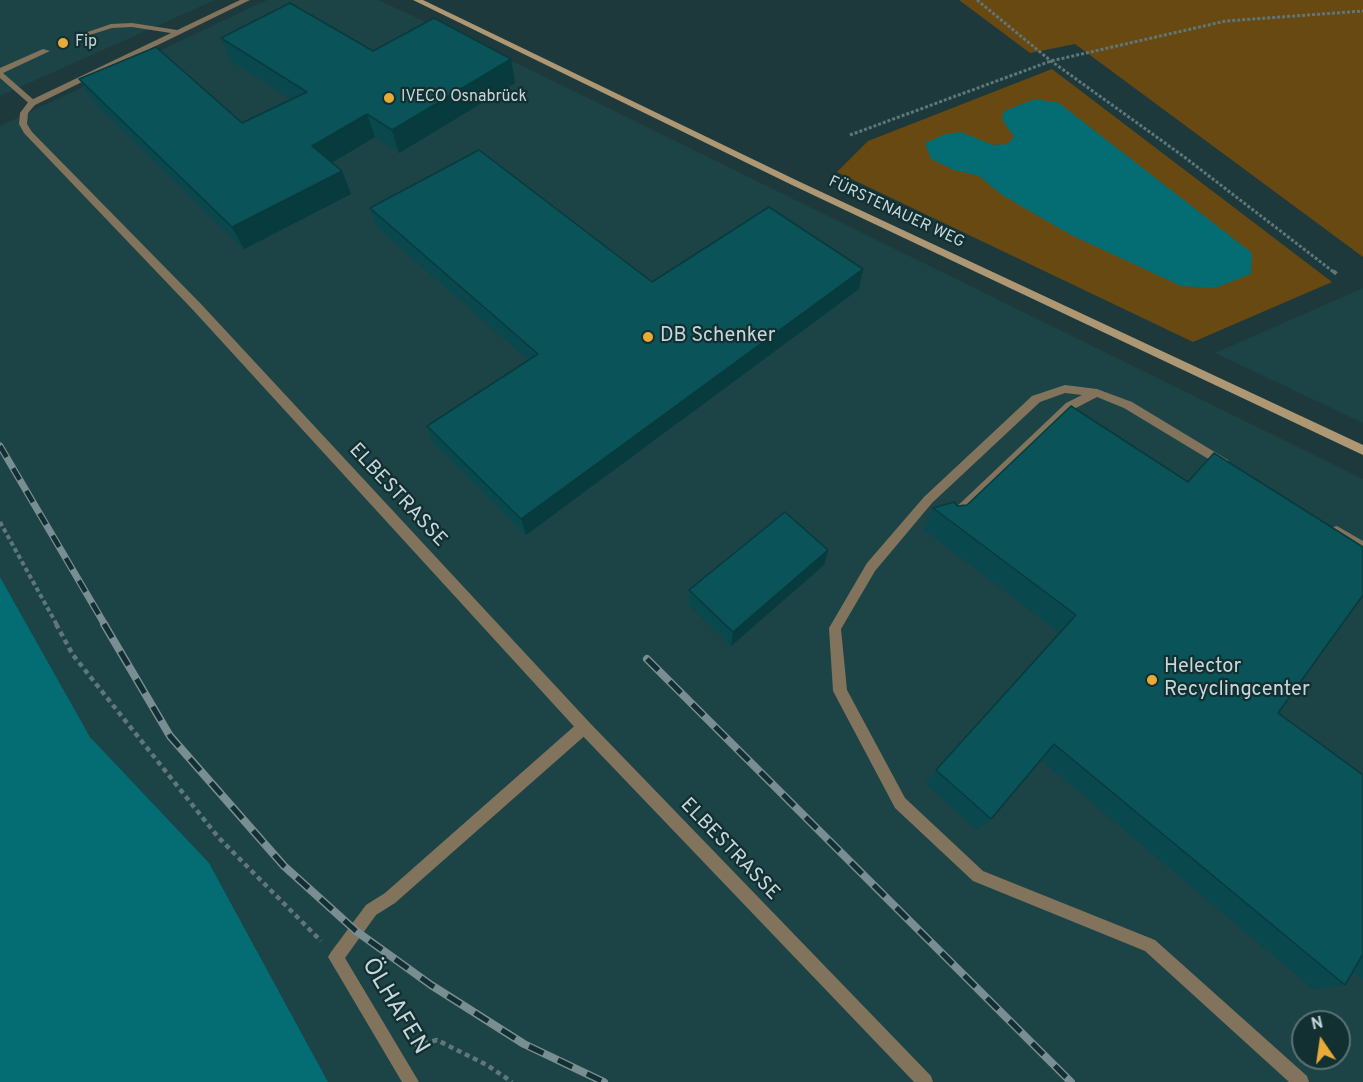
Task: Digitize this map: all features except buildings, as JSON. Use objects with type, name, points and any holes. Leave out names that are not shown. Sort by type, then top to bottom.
[{"type":"street","points":[[45,51],[0,73],[32,103],[246,0]]},
{"type":"street","name":"FÜRSTENAUER WEG","points":[[417,0],[814,192],[1363,450]]},
{"type":"street","points":[[80,36],[111,26],[132,25],[177,32]]},
{"type":"street","name":"ELBESTRASSE","points":[[32,103],[24,113],[23,124],[28,133],[197,307],[584,727],[925,1082]]},
{"type":"street","points":[[1240,473],[1128,405],[1097,393],[1065,389],[1036,399],[928,500],[871,567],[835,628],[840,691],[900,803],[978,876],[1150,945],[1301,1082]]},
{"type":"street","points":[[951,521],[1070,406],[1097,393]]},
{"type":"street","points":[[1322,522],[1363,547]]},
{"type":"street","points":[[336,957],[371,910],[390,898],[584,727]]},
{"type":"street","name":"ÖLHAFEN","points":[[336,957],[411,1082]]},
{"type":"path","points":[[977,0],[1051,61],[1183,156],[1338,275]]},
{"type":"path","points":[[850,135],[1051,61],[1226,21],[1363,10]]},
{"type":"path","points":[[0,522],[73,655],[218,837],[336,957]]},
{"type":"path","points":[[393,1051],[438,1040],[487,1065],[512,1082]]},
{"type":"shaded area","points":[[0,0],[215,0],[0,96]]},
{"type":"shaded area","points":[[267,0],[378,0],[531,70],[1363,479],[1363,1082],[328,1082],[209,863],[90,737],[0,577],[0,126]]},
{"type":"shaded area","points":[[959,0],[1363,0],[1363,257],[1075,44],[1030,53]]},
{"type":"shaded area","points":[[1052,69],[1332,282],[1193,342],[837,172],[868,141]]},
{"type":"shaded area","points":[[1363,288],[1363,423],[1215,353]]},
{"type":"water","points":[[1035,99],[1059,103],[1252,253],[1251,274],[1215,288],[1181,286],[1071,235],[1002,195],[979,176],[954,170],[931,159],[925,143],[946,134],[961,132],[993,145],[1007,144],[1014,137],[1002,119],[1004,111]]},
{"type":"water","points":[[0,577],[90,737],[209,863],[328,1082],[0,1082]]},
{"type":"railway","points":[[0,446],[105,625]]},
{"type":"railway","points":[[104,624],[170,736],[284,866],[356,931],[431,985],[524,1044],[604,1082]]},
{"type":"railway","points":[[647,659],[1071,1082]]},
{"type":"place","name":"Fip","points":[[63,43]]},
{"type":"place","name":"IVECO Osnabrück","points":[[389,98]]},
{"type":"place","name":"DB Schenker","points":[[648,337]]},
{"type":"place","name":"Helector Recyclingcenter","points":[[1152,680]]}]
